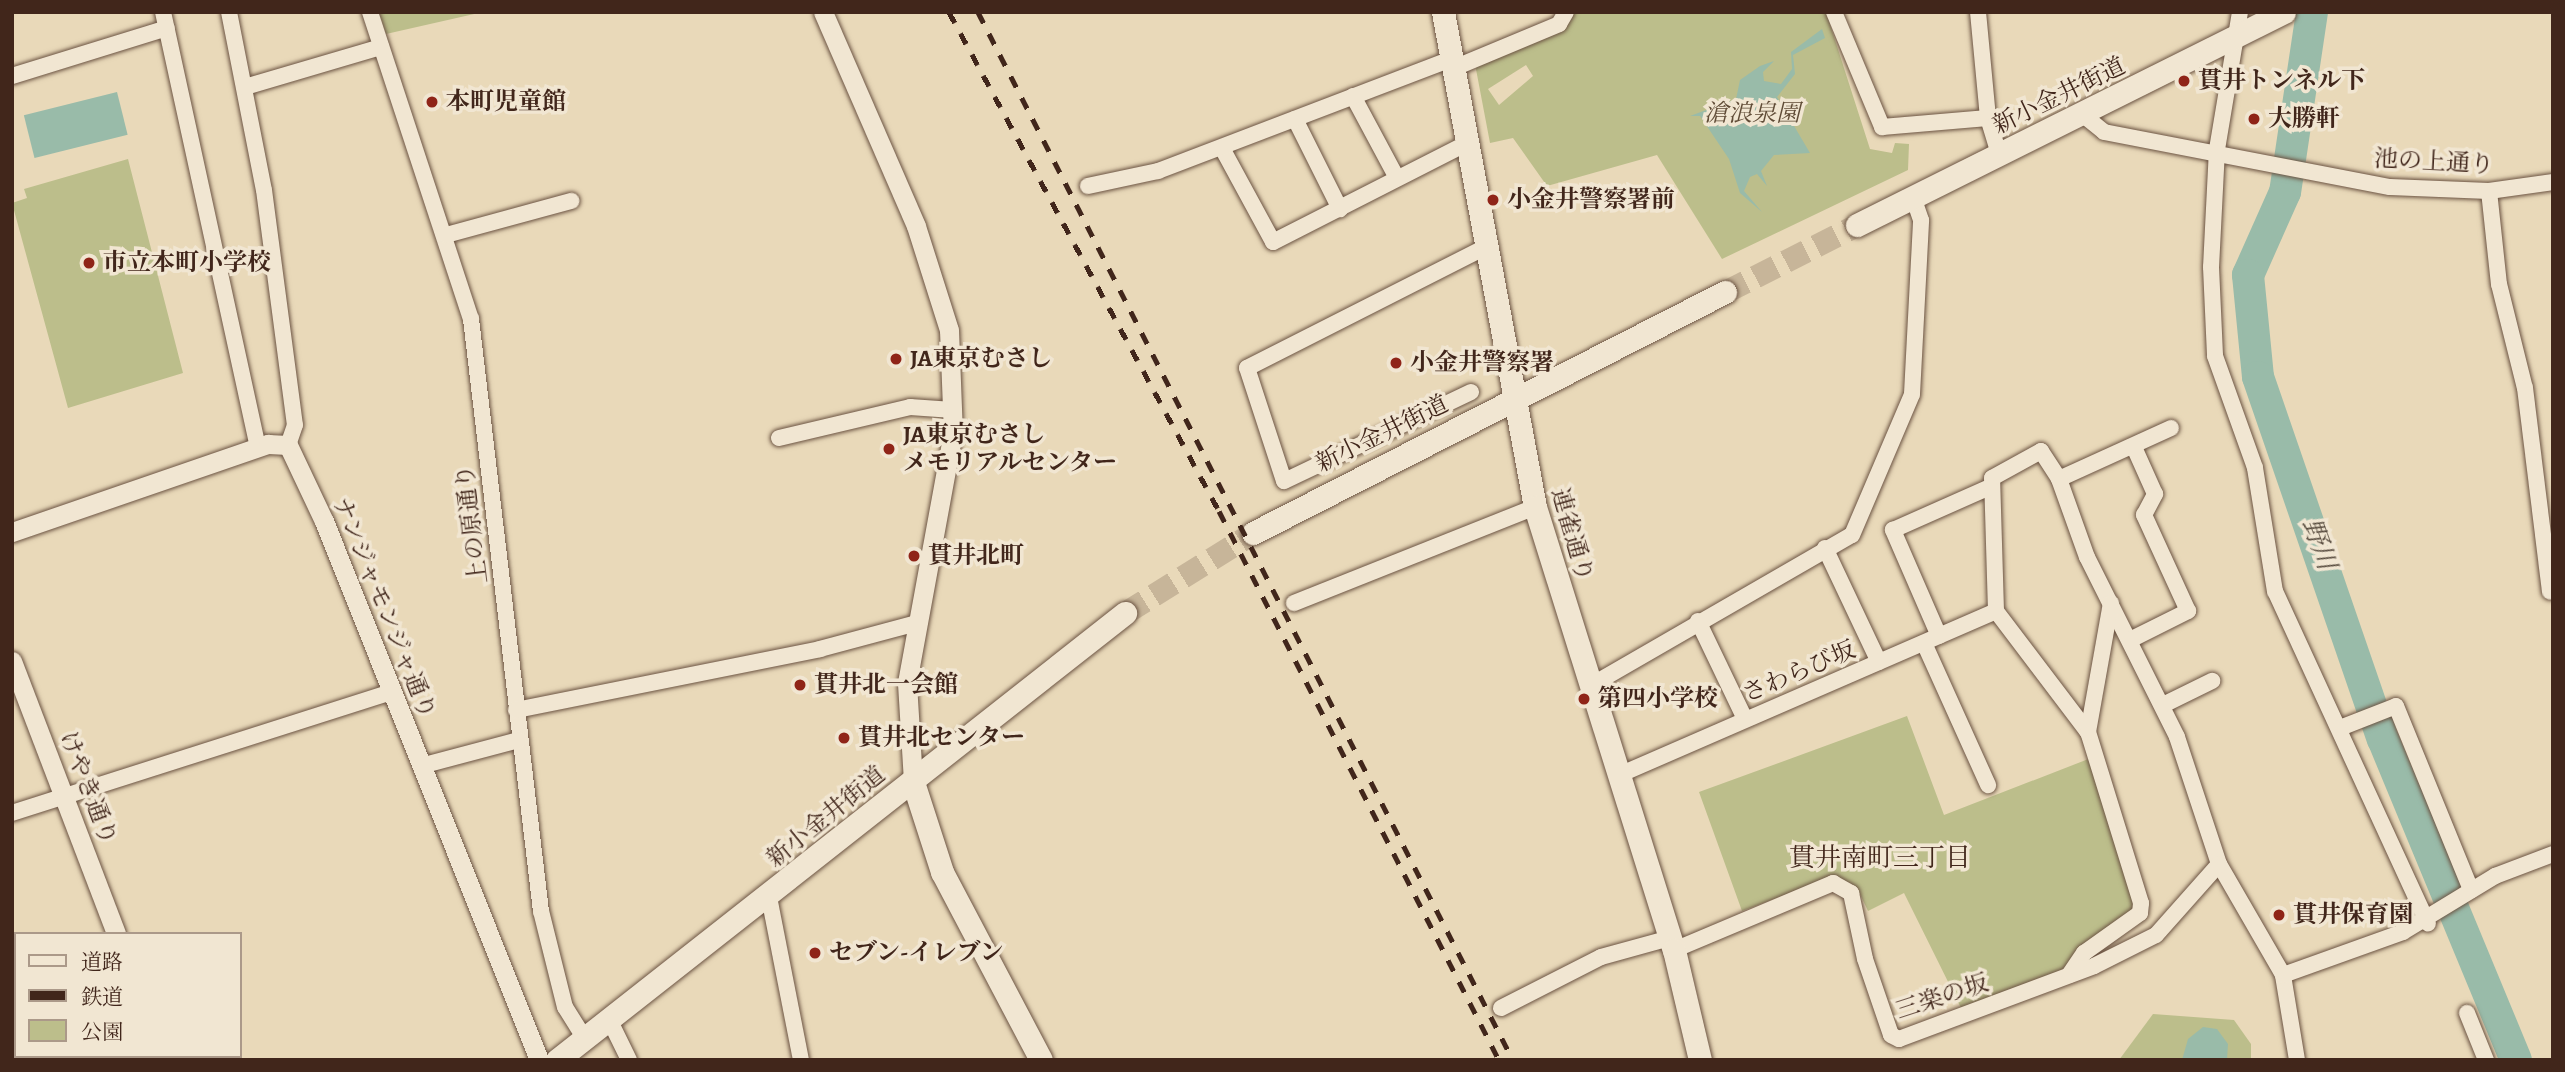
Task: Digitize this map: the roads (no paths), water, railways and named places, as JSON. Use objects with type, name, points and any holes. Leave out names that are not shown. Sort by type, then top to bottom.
[{"type":"main road","name":"連雀通り","points":[[1443,12],[1535,507],[1672,944],[1700,1060]]},
{"type":"main road","name":"新小金井街道","points":[[1857,225],[2082,114],[2238,23],[2284,12]]},
{"type":"main road","name":"新小金井街道","points":[[1253,533],[1725,292]]},
{"type":"main road","name":"新小金井街道","points":[[562,1058],[1125,613]]},
{"type":"main road","points":[[912,782],[942,872],[1041,1060]]},
{"type":"street","points":[[12,532],[258,447],[288,445],[295,425],[245,87],[229,12]]},
{"type":"street","name":"上の原通り","points":[[370,12],[446,235],[471,318],[541,911],[565,1007],[584,1038]]},
{"type":"street","points":[[823,12],[941,290],[953,410],[917,623],[906,706],[912,782]]},
{"type":"street","points":[[1088,186],[1158,172],[1353,96],[1559,24],[1566,12]]},
{"type":"street","points":[[1978,12],[1988,118],[1999,155]]},
{"type":"street","points":[[1838,14],[1882,127],[1988,118]]},
{"type":"street","points":[[12,76],[165,20],[258,447]]},
{"type":"street","points":[[2238,23],[2217,149],[2211,267],[2215,356],[2255,468],[2275,591],[2427,921]]},
{"type":"street","points":[[245,87],[381,47]]},
{"type":"street","points":[[1353,96],[1397,178]]},
{"type":"street","points":[[2082,114],[2105,132],[2217,149]]},
{"type":"street","points":[[1295,119],[1340,209]]},
{"type":"street","points":[[1222,148],[1273,243],[1467,143]]},
{"type":"street","name":"池の上通り","points":[[2217,149],[2314,173],[2389,187],[2490,191],[2553,182]]},
{"type":"street","points":[[2490,191],[2499,284],[2525,388],[2550,591]]},
{"type":"street","points":[[1590,686],[1698,621],[1852,535],[1866,510],[1912,394],[1921,220],[1913,197]]},
{"type":"street","points":[[446,235],[570,201]]},
{"type":"street","points":[[1471,392],[1284,481],[1247,368],[1487,246]]},
{"type":"street","points":[[779,438],[910,407],[953,410]]},
{"type":"street","points":[[2059,479],[2171,428]]},
{"type":"street","name":"ナンジャモンジャ通り","points":[[288,445],[539,1060]]},
{"type":"street","points":[[2132,639],[2188,611],[2144,515],[2155,494],[2134,447]]},
{"type":"street","points":[[2069,975],[2084,953],[2140,913],[2141,904],[2088,732],[1996,611],[1990,487],[1998,473],[2041,451],[2059,479],[2111,603],[2132,639],[2163,705],[2219,864],[2283,975],[2297,1060]]},
{"type":"street","points":[[1988,785],[1931,639],[1893,530],[1990,487]]},
{"type":"street","points":[[1294,603],[1535,507]]},
{"type":"street","points":[[1825,548],[1879,662]]},
{"type":"street","points":[[2088,732],[2111,603]]},
{"type":"street","name":"さわらび坂","points":[[1619,775],[1996,611]]},
{"type":"street","points":[[1698,621],[1745,719]]},
{"type":"street","points":[[516,710],[820,649],[917,623]]},
{"type":"street","name":"けやき通り","points":[[12,661],[115,932]]},
{"type":"street","points":[[2163,705],[2212,681]]},
{"type":"street","points":[[12,813],[391,692]]},
{"type":"street","points":[[2340,728],[2396,706],[2471,890]]},
{"type":"street","points":[[421,766],[519,740]]},
{"type":"street","points":[[2283,975],[2427,921],[2471,890],[2553,854]]},
{"type":"street","name":"三楽の坂","points":[[1672,944],[1833,883],[1851,893],[1864,959],[1891,1035],[1899,1039],[2069,975],[2156,935],[2219,864]]},
{"type":"street","points":[[769,897],[801,1060]]},
{"type":"street","points":[[1501,1008],[1601,957],[1672,944]]},
{"type":"street","points":[[2467,1013],[2486,1060]]},
{"type":"street","points":[[609,1019],[629,1060]]},
{"type":"waterway","name":"野川","points":[[2312,12],[2285,192],[2248,275],[2258,377],[2383,739],[2516,1060]]},
{"type":"tunnel","points":[[1725,292],[1857,225]]},
{"type":"tunnel","points":[[1125,613],[1253,533]]},
{"type":"railway","points":[[949,12],[1219,511],[1499,1060]]},
{"type":"railway","points":[[978,12],[1513,1060]]},
{"type":"place","name":"貫井トンネル下","points":[[2184,81]]},
{"type":"place","name":"本町児童館","points":[[432,102]]},
{"type":"place","name":"大勝軒","points":[[2254,119]]},
{"type":"place","name":"小金井警察署前","points":[[1493,200]]},
{"type":"place","name":"市立本町小学校","points":[[89,263]]},
{"type":"place","name":"JA東京むさし","points":[[896,359]]},
{"type":"place","name":"小金井警察署","points":[[1396,363]]},
{"type":"place","name":"JA東京むさし メモリアルセンター","points":[[889,449]]},
{"type":"place","name":"貫井北町","points":[[914,556]]},
{"type":"place","name":"貫井北一会館","points":[[800,685]]},
{"type":"place","name":"第四小学校","points":[[1584,699]]},
{"type":"place","name":"貫井北センター","points":[[844,738]]},
{"type":"place","name":"貫井保育園","points":[[2279,915]]},
{"type":"place","name":"セブン-イレブン","points":[[815,953]]},
{"type":"district","name":"貫井南町三丁目","points":[[1880,858]]},
{"type":"park label","name":"滄浪泉園","points":[[1752,114]]}]
